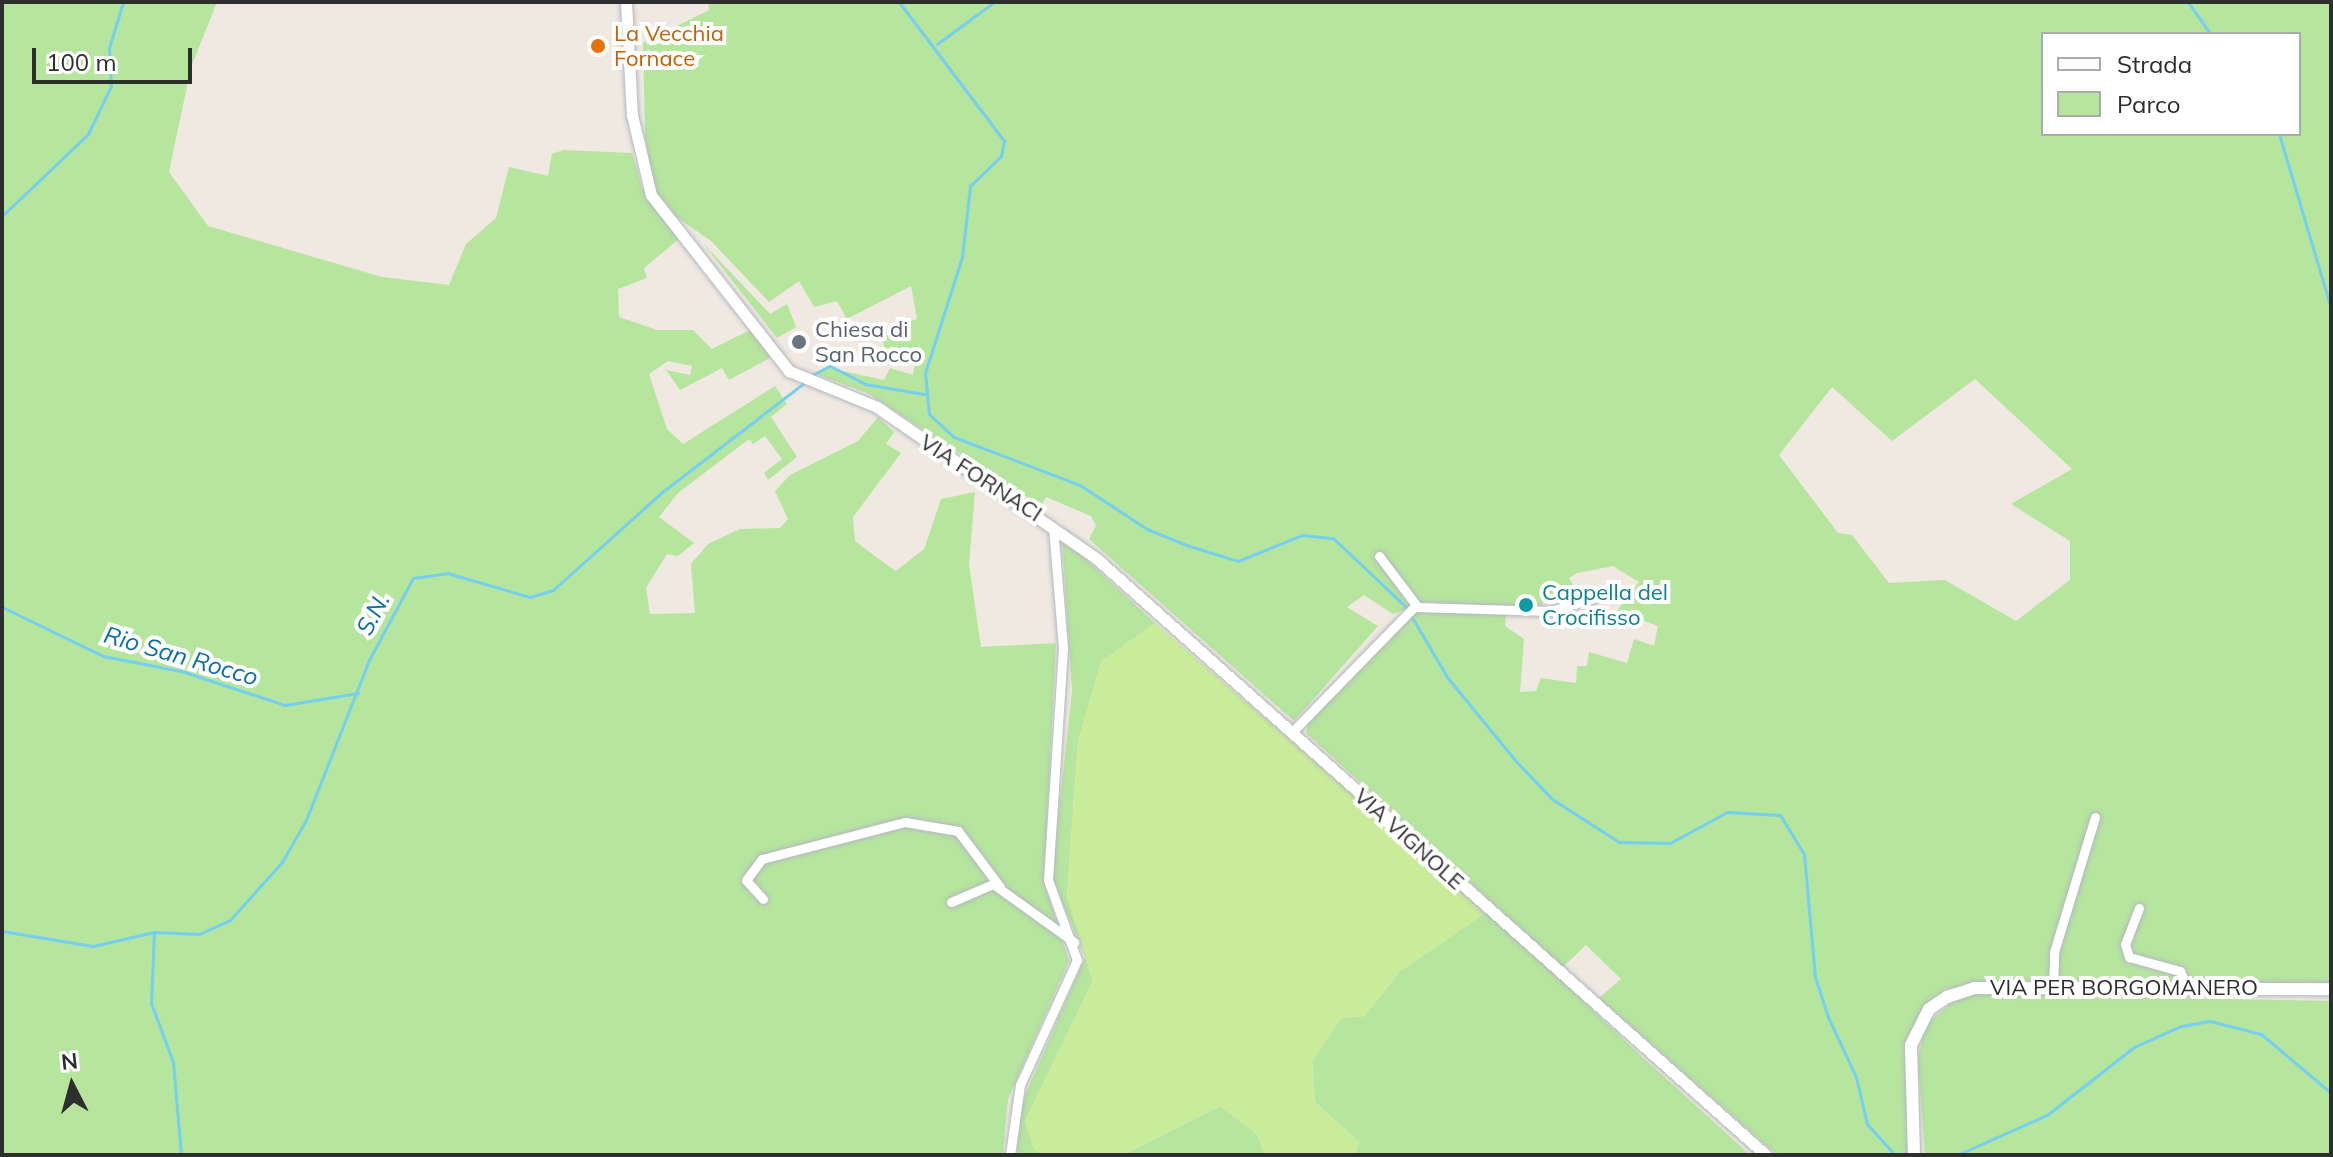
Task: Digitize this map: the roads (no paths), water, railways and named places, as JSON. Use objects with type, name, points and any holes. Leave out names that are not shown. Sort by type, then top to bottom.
[{"type":"main road","name":"VIA PER BORGOMANERO","points":[[1914,1152],[1908,1058],[1929,1009],[1974,988],[2331,989]]},
{"type":"street","name":"VIA FORNACI","points":[[626,2],[632,115],[651,195],[800,376],[877,407],[1052,523],[1063,648],[1048,880],[1074,942],[1073,977],[1020,1085],[1010,1155]]},
{"type":"street","name":"VIA VIGNOLE","points":[[1052,523],[1766,1155]]},
{"type":"street","points":[[1379,556],[1415,606]]},
{"type":"street","points":[[1291,733],[1400,615],[1415,606],[1551,611],[1602,595]]},
{"type":"street","points":[[2053,989],[2054,952],[2095,817]]},
{"type":"street","points":[[763,899],[746,880],[762,859],[905,822],[958,831],[1000,887],[1074,942]]},
{"type":"street","points":[[951,902],[978,887],[1000,887]]},
{"type":"street","points":[[2139,908],[2125,944],[2129,957],[2180,971],[2187,987]]},
{"type":"waterway","name":"S.N.","points":[[2,216],[88,134],[111,86],[109,48],[123,2]]},
{"type":"waterway","points":[[899,2],[1004,141],[1001,156],[970,186],[962,257],[925,373],[929,414],[954,437],[1080,485],[1147,529],[1238,561],[1302,535],[1333,538],[1406,607],[1447,677],[1514,759],[1552,799],[1619,842],[1670,843],[1727,812],[1780,815],[1804,854],[1815,977],[1828,1017],[1856,1077],[1867,1124],[1895,1155]]},
{"type":"waterway","name":"S.N.","points":[[937,44],[994,2]]},
{"type":"waterway","name":"S.N.","points":[[2188,2],[2209,32]]},
{"type":"waterway","name":"S.N.","points":[[2280,136],[2331,308]]},
{"type":"waterway","name":"S.N.","points":[[810,376],[830,366],[865,384],[924,394]]},
{"type":"waterway","name":"S.N.","points":[[2,931],[93,946],[154,932],[199,934],[230,920],[282,862],[306,820],[369,660],[413,578],[447,573],[530,597],[553,590],[661,493],[805,382]]},
{"type":"waterway","name":"Rio San Rocco","points":[[2,607],[103,656],[181,671],[285,705],[358,693]]},
{"type":"waterway","name":"S.N.","points":[[154,932],[151,1003],[173,1062],[181,1155]]},
{"type":"waterway","points":[[1957,1155],[2047,1115],[2134,1047],[2181,1026],[2210,1021],[2261,1034],[2331,1093]]},
{"type":"place","name":"La Vecchia Fornace","points":[[598,46]]},
{"type":"place","name":"Chiesa di San Rocco","points":[[799,342]]},
{"type":"place","name":"Cappella del Crocifisso","points":[[1526,605]]}]
